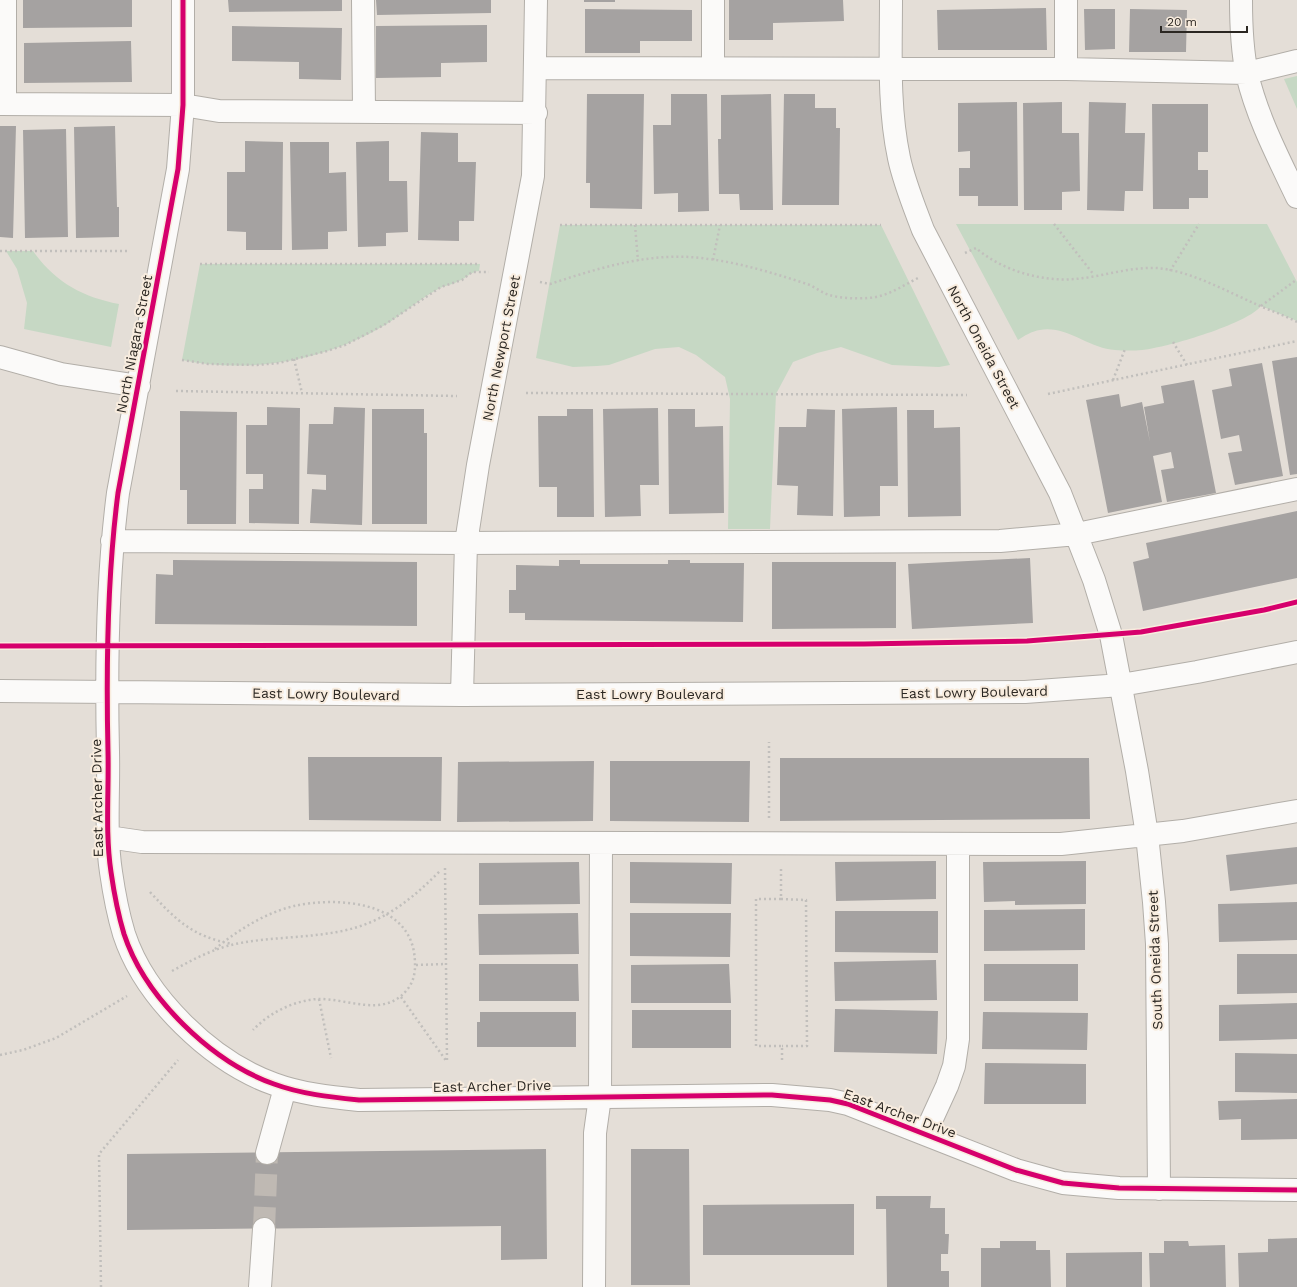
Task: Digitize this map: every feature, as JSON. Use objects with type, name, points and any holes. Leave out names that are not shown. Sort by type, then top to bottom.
[{"type":"street","points":[[5,0],[2,104],[182,105],[219,111],[536,113]]},
{"type":"street","name":"North Niagara Street","points":[[108,692],[112,541],[118,493],[175,193],[181,144],[183,0]]},
{"type":"street","points":[[363,0],[364,111]]},
{"type":"street","name":"North Newport Street","points":[[462,695],[466,543],[478,465],[533,176],[536,113],[536,0]]},
{"type":"street","points":[[713,0],[713,68]]},
{"type":"street","name":"North Oneida Street","points":[[891,0],[891,68],[894,129],[899,158],[908,190],[923,230],[1060,493],[1077,534],[1109,630],[1121,685]]},
{"type":"street","points":[[1066,0],[1066,69]]},
{"type":"street","points":[[1241,0],[1247,72],[1263,125],[1297,196]]},
{"type":"street","points":[[536,68],[891,68],[1247,72],[1297,61]]},
{"type":"street","points":[[0,357],[61,374],[139,386]]},
{"type":"street","points":[[112,541],[466,543],[1000,541],[1077,534],[1297,488]]},
{"type":"street","name":"East Lowry Boulevard","points":[[0,691],[462,695],[1025,692],[1121,685],[1197,672],[1297,652]]},
{"type":"street","name":"South Oneida Street","points":[[1121,685],[1147,835],[1157,944],[1159,1189]]},
{"type":"street","name":"East Archer Drive","points":[[108,692],[108,837],[111,870],[125,936],[150,984],[184,1023],[222,1058],[248,1074],[303,1093],[359,1100],[772,1095],[830,1100],[866,1111],[1016,1170],[1063,1183],[1104,1188],[1297,1190]]},
{"type":"street","points":[[108,837],[142,842],[958,845],[1061,844],[1183,831],[1297,811]]},
{"type":"street","points":[[594,1287],[595,1133],[600,1097],[601,844]]},
{"type":"street","points":[[925,1134],[954,1066],[958,1038],[958,845]]},
{"type":"street","points":[[267,1153],[285,1088]]},
{"type":"street","points":[[260,1287],[264,1228]]},
{"type":"path","points":[[1054,224],[1094,275]]},
{"type":"path","points":[[1170,271],[1199,224]]},
{"type":"path","points":[[560,225],[881,225]]},
{"type":"path","points":[[635,225],[638,261]]},
{"type":"path","points":[[713,260],[720,225]]},
{"type":"path","points":[[971,250],[976,248],[988,259],[1026,274],[1059,279],[1075,279],[1094,275],[1156,268],[1170,271],[1227,291],[1297,322]]},
{"type":"path","points":[[0,251],[130,250]]},
{"type":"path","points":[[535,281],[550,284],[613,264],[668,258],[713,260],[742,264],[810,284],[828,295],[849,297],[868,298],[885,295],[918,277]]},
{"type":"path","points":[[200,264],[480,264]]},
{"type":"path","points":[[182,360],[208,364],[257,365],[294,359],[327,351],[346,345],[384,325],[441,287],[462,280],[472,272],[492,272]]},
{"type":"path","points":[[1261,306],[1296,280]]},
{"type":"path","points":[[1048,394],[1297,341]]},
{"type":"path","points":[[1173,342],[1187,365]]},
{"type":"path","points":[[1113,380],[1125,349]]},
{"type":"path","points":[[294,359],[302,393]]},
{"type":"path","points":[[176,391],[457,396]]},
{"type":"path","points":[[526,393],[967,395]]},
{"type":"path","points":[[769,742],[775,844],[781,899]]},
{"type":"path","points":[[0,1055],[23,1050],[56,1038],[202,955],[213,951],[234,944],[347,929],[370,923],[388,914],[413,898],[445,865],[447,1062],[401,997]]},
{"type":"path","points":[[150,892],[173,917],[205,937],[234,944]]},
{"type":"path","points":[[756,899],[781,899],[806,900],[807,1046],[756,1046],[756,899]]},
{"type":"path","points":[[213,951],[241,929],[260,919],[294,906],[333,902],[372,908],[388,914],[397,921],[408,936],[413,946],[416,965],[412,982],[401,997],[394,1001],[374,1006],[318,999],[280,1010],[268,1017],[253,1030]]},
{"type":"path","points":[[416,965],[446,964]]},
{"type":"path","points":[[318,999],[331,1058]]},
{"type":"path","points":[[782,1046],[782,1062]]},
{"type":"path","points":[[101,1287],[99,1154],[178,1060]]},
{"type":"green space","points":[[1297,76],[1297,109],[1284,79]]},
{"type":"green space","points":[[956,224],[1267,224],[1297,282],[1297,321],[1261,306],[1254,313],[1211,332],[1165,346],[1130,351],[1106,349],[1069,334],[1050,329],[1034,331],[1018,340]]},
{"type":"green space","points":[[560,225],[881,225],[950,365],[939,367],[892,365],[841,347],[817,353],[793,362],[776,394],[770,529],[728,529],[730,399],[725,377],[696,355],[679,347],[655,349],[609,365],[597,366],[573,367],[536,358]]},
{"type":"green space","points":[[6,251],[33,251],[41,262],[60,280],[93,297],[119,304],[111,347],[24,329],[27,303],[17,269]]},
{"type":"green space","points":[[200,264],[480,264],[479,271],[473,272],[456,283],[440,288],[385,325],[337,348],[312,356],[286,361],[260,365],[234,366],[182,360]]},
{"type":"building","points":[[23,0],[132,0],[132,27],[23,28]]},
{"type":"building","points":[[228,0],[342,0],[342,11],[229,12]]},
{"type":"building","points":[[376,0],[491,0],[491,13],[377,15]]},
{"type":"building","points":[[584,0],[615,0],[615,2],[584,2]]},
{"type":"building","points":[[729,0],[843,0],[844,21],[773,23],[773,40],[729,40]]},
{"type":"building","points":[[1046,8],[1047,50],[938,50],[937,10]]},
{"type":"building","points":[[585,9],[692,10],[692,41],[640,41],[640,53],[585,53]]},
{"type":"building","points":[[1084,9],[1115,9],[1115,49],[1085,50]]},
{"type":"building","points":[[1130,9],[1187,10],[1186,52],[1129,52]]},
{"type":"building","points":[[487,25],[487,62],[441,63],[441,77],[376,78],[376,26]]},
{"type":"building","points":[[232,26],[342,28],[341,80],[299,79],[299,62],[232,61]]},
{"type":"building","points":[[131,41],[132,82],[24,83],[24,43]]},
{"type":"building","points":[[587,94],[644,94],[642,209],[590,208],[590,183],[586,183]]},
{"type":"building","points":[[671,94],[707,94],[709,211],[678,212],[678,193],[654,194],[653,125],[671,125]]},
{"type":"building","points":[[771,94],[773,210],[740,210],[739,194],[719,194],[718,139],[721,139],[721,95]]},
{"type":"building","points":[[784,94],[815,94],[815,108],[836,108],[836,128],[840,128],[839,205],[782,205]]},
{"type":"building","points":[[1017,102],[1018,206],[978,206],[978,196],[959,196],[959,168],[970,168],[970,151],[958,152],[958,103]]},
{"type":"building","points":[[1062,102],[1062,133],[1079,133],[1080,191],[1062,192],[1062,210],[1024,210],[1023,103]]},
{"type":"building","points":[[1089,102],[1126,103],[1125,133],[1145,133],[1143,191],[1125,191],[1124,211],[1087,210]]},
{"type":"building","points":[[1152,104],[1208,104],[1208,152],[1198,152],[1198,170],[1208,170],[1208,198],[1189,198],[1189,209],[1153,209]]},
{"type":"building","points":[[0,126],[16,126],[13,238],[0,237]]},
{"type":"building","points":[[115,126],[119,237],[76,238],[74,127]]},
{"type":"building","points":[[66,129],[68,237],[25,238],[23,130]]},
{"type":"building","points":[[421,132],[458,133],[458,162],[476,162],[474,221],[459,221],[459,241],[418,240]]},
{"type":"building","points":[[245,141],[283,142],[282,250],[246,250],[246,232],[227,231],[227,172],[245,172]]},
{"type":"building","points":[[389,141],[389,181],[407,181],[408,232],[386,233],[386,246],[358,247],[356,142]]},
{"type":"building","points":[[290,142],[329,142],[329,173],[346,172],[347,231],[328,232],[328,249],[292,250]]},
{"type":"building","points":[[1297,357],[1297,474],[1290,475],[1272,361]]},
{"type":"building","points":[[1262,363],[1283,476],[1235,485],[1228,453],[1242,451],[1239,435],[1221,439],[1212,390],[1232,386],[1229,369]]},
{"type":"building","points":[[1194,380],[1216,493],[1167,502],[1161,470],[1174,468],[1171,452],[1153,456],[1162,502],[1108,513],[1086,400],[1119,394],[1121,407],[1142,402],[1150,442],[1144,407],[1164,403],[1161,386]]},
{"type":"building","points":[[267,407],[300,408],[299,524],[249,523],[249,489],[263,489],[263,474],[246,474],[246,425],[267,425]]},
{"type":"building","points":[[334,407],[365,408],[362,525],[310,523],[312,489],[326,490],[326,475],[307,474],[309,424],[333,424]]},
{"type":"building","points":[[897,407],[898,486],[880,486],[880,516],[844,517],[842,409]]},
{"type":"building","points":[[658,408],[659,485],[640,485],[641,516],[605,517],[603,409]]},
{"type":"building","points":[[372,409],[424,409],[424,433],[427,433],[427,524],[372,524]]},
{"type":"building","points":[[567,409],[593,409],[594,517],[557,517],[557,487],[539,487],[538,416],[567,416]]},
{"type":"building","points":[[668,409],[695,409],[695,427],[723,426],[724,513],[669,514]]},
{"type":"building","points":[[807,409],[835,410],[833,516],[797,515],[798,486],[777,485],[779,427],[806,427]]},
{"type":"building","points":[[907,410],[934,410],[934,428],[960,427],[961,516],[908,517]]},
{"type":"building","points":[[180,411],[237,412],[236,524],[187,524],[187,490],[180,490]]},
{"type":"building","points":[[1297,511],[1297,578],[1143,611],[1133,562],[1149,558],[1146,543]]},
{"type":"building","points":[[1030,558],[1033,623],[912,629],[908,564]]},
{"type":"building","points":[[173,560],[417,562],[417,626],[155,624],[156,574],[173,575]]},
{"type":"building","points":[[559,560],[580,560],[580,564],[668,564],[668,560],[690,560],[690,563],[744,563],[743,622],[525,620],[525,613],[509,613],[509,590],[516,590],[516,565],[559,566]]},
{"type":"building","points":[[772,562],[896,562],[896,628],[772,629]]},
{"type":"building","points":[[308,757],[442,757],[441,821],[309,820]]},
{"type":"building","points":[[780,758],[1089,758],[1090,819],[780,821]]},
{"type":"building","points":[[594,761],[593,821],[457,822],[458,762]]},
{"type":"building","points":[[610,761],[750,761],[749,822],[610,821]]},
{"type":"building","points":[[1297,847],[1297,884],[1230,891],[1226,855]]},
{"type":"building","points":[[936,861],[936,899],[836,901],[835,862]]},
{"type":"building","points":[[1086,861],[1086,904],[1015,905],[1015,901],[984,902],[983,862]]},
{"type":"building","points":[[579,862],[580,904],[479,905],[479,863]]},
{"type":"building","points":[[630,862],[732,863],[731,904],[630,903]]},
{"type":"building","points":[[1297,902],[1297,940],[1219,942],[1218,904]]},
{"type":"building","points":[[1085,909],[1085,950],[984,951],[984,910]]},
{"type":"building","points":[[835,911],[938,911],[938,953],[835,952]]},
{"type":"building","points":[[578,913],[579,954],[479,955],[478,914]]},
{"type":"building","points":[[630,913],[731,913],[730,957],[630,956]]},
{"type":"building","points":[[1237,954],[1297,954],[1297,993],[1237,994]]},
{"type":"building","points":[[936,960],[937,1000],[835,1001],[834,962]]},
{"type":"building","points":[[479,964],[578,964],[579,1001],[479,1001]]},
{"type":"building","points":[[729,964],[731,1003],[631,1003],[631,965]]},
{"type":"building","points":[[984,964],[1078,964],[1078,1001],[984,1001]]},
{"type":"building","points":[[1297,1003],[1297,1039],[1219,1041],[1219,1005]]},
{"type":"building","points":[[835,1009],[938,1011],[937,1054],[834,1052]]},
{"type":"building","points":[[632,1010],[731,1010],[731,1048],[632,1048]]},
{"type":"building","points":[[480,1012],[576,1012],[576,1047],[477,1047],[477,1022],[480,1022]]},
{"type":"building","points":[[983,1012],[1088,1013],[1087,1050],[982,1049]]},
{"type":"building","points":[[1235,1053],[1297,1054],[1297,1093],[1235,1092]]},
{"type":"building","points":[[985,1063],[1086,1064],[1086,1104],[984,1104]]},
{"type":"building","points":[[1297,1099],[1297,1139],[1241,1140],[1241,1119],[1219,1120],[1218,1101]]},
{"type":"building","points":[[546,1149],[547,1259],[501,1260],[501,1226],[127,1230],[127,1154]]},
{"type":"building","points":[[631,1149],[689,1149],[690,1285],[631,1285]]},
{"type":"building","points":[[876,1196],[931,1196],[930,1208],[945,1208],[945,1234],[949,1234],[948,1254],[941,1254],[941,1271],[949,1271],[949,1287],[887,1287],[886,1209],[876,1209]]},
{"type":"building","points":[[854,1204],[854,1255],[703,1255],[703,1205]]},
{"type":"building","points":[[1297,1238],[1297,1287],[1239,1287],[1238,1253],[1268,1252],[1268,1239]]},
{"type":"building","points":[[1000,1241],[1036,1241],[1036,1250],[1050,1250],[1051,1287],[981,1287],[981,1248],[1000,1248]]},
{"type":"building","points":[[1164,1241],[1188,1241],[1189,1246],[1225,1245],[1226,1287],[1150,1287],[1149,1253],[1164,1253]]},
{"type":"building","points":[[1142,1252],[1142,1287],[1066,1287],[1066,1253]]},
{"type":"tunnel","points":[[264,1229],[267,1153]]},
{"type":"cycle path","points":[[183,0],[183,105],[178,169],[118,493],[114,525],[108,622],[108,842],[111,872],[124,934],[134,958],[164,1004],[205,1044],[227,1060],[251,1074],[274,1084],[305,1093],[359,1100],[772,1095],[830,1100],[848,1104],[1016,1170],[1063,1183],[1119,1188],[1297,1190]]},
{"type":"cycle path","points":[[0,646],[864,644],[1027,641],[1141,632],[1264,610],[1297,602]]}]
